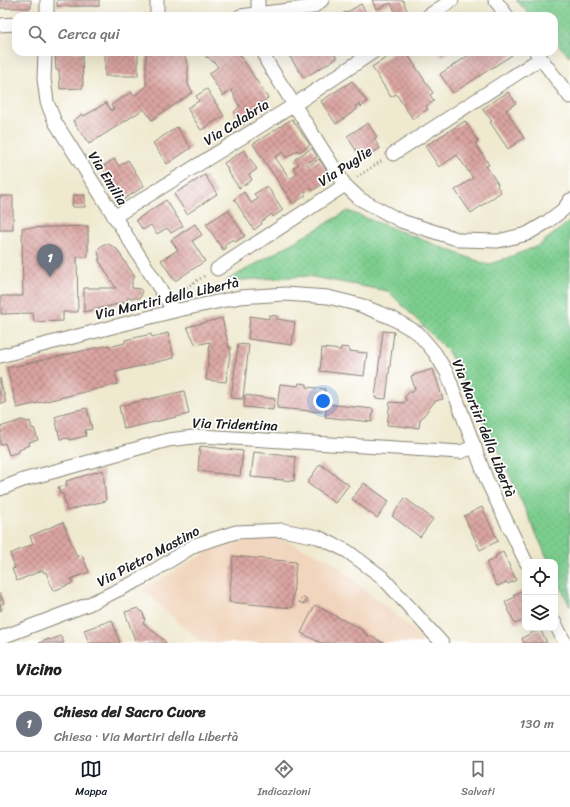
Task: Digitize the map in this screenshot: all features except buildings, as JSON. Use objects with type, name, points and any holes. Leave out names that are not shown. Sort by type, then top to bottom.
[{"type":"street","points":[[46,0],[47,12]]},
{"type":"street","points":[[157,0],[157,12]]},
{"type":"street","points":[[258,0],[258,12]]},
{"type":"street","points":[[279,12],[313,7],[322,0]]},
{"type":"street","points":[[434,12],[452,0]]},
{"type":"street","points":[[495,0],[504,12]]},
{"type":"street","points":[[0,25],[12,24]]},
{"type":"street","name":"Via Emilia","points":[[45,56],[44,79],[47,102],[55,122],[174,310]]},
{"type":"street","points":[[265,56],[267,62],[345,185],[360,199],[401,221],[460,240],[498,241],[527,234],[547,222],[564,209],[570,200]]},
{"type":"street","name":"Via Calabria","points":[[114,217],[294,105],[368,56]]},
{"type":"street","name":"Via Puglie","points":[[394,154],[537,56]]},
{"type":"street","points":[[539,56],[570,97]]},
{"type":"street","name":"Via Puglie","points":[[217,269],[345,185]]},
{"type":"street","name":"Via Martiri della Libertà","points":[[0,356],[174,310],[240,297],[285,294],[328,297],[360,306],[392,318],[418,334],[435,353],[446,374],[487,481],[525,559]]},
{"type":"street","name":"Via Tridentina","points":[[0,489],[23,480],[168,440],[202,436],[460,452],[475,447]]},
{"type":"street","name":"Via Pietro Mastino","points":[[0,638],[96,601],[139,580],[195,545],[236,532],[282,530],[318,537],[347,551],[382,577],[442,643]]},
{"type":"street","points":[[558,630],[564,643]]},
{"type":"path","name":"Via Puglie","points":[[345,185],[394,154]]},
{"type":"path","points":[[190,307],[182,290],[217,269]]},
{"type":"shaded area","points":[[273,536],[330,560],[413,630],[423,643],[201,643],[142,589],[219,546]]},
{"type":"green space","points":[[516,0],[570,0],[570,57],[558,44],[558,12],[527,12]]},
{"type":"green space","points":[[348,211],[488,265],[538,246],[570,221],[570,607],[558,581],[558,559],[548,559],[499,452],[448,351],[388,291],[308,276],[226,281]]},
{"type":"place","name":"Chiesa del Sacro Cuore","points":[[50,277]]}]
